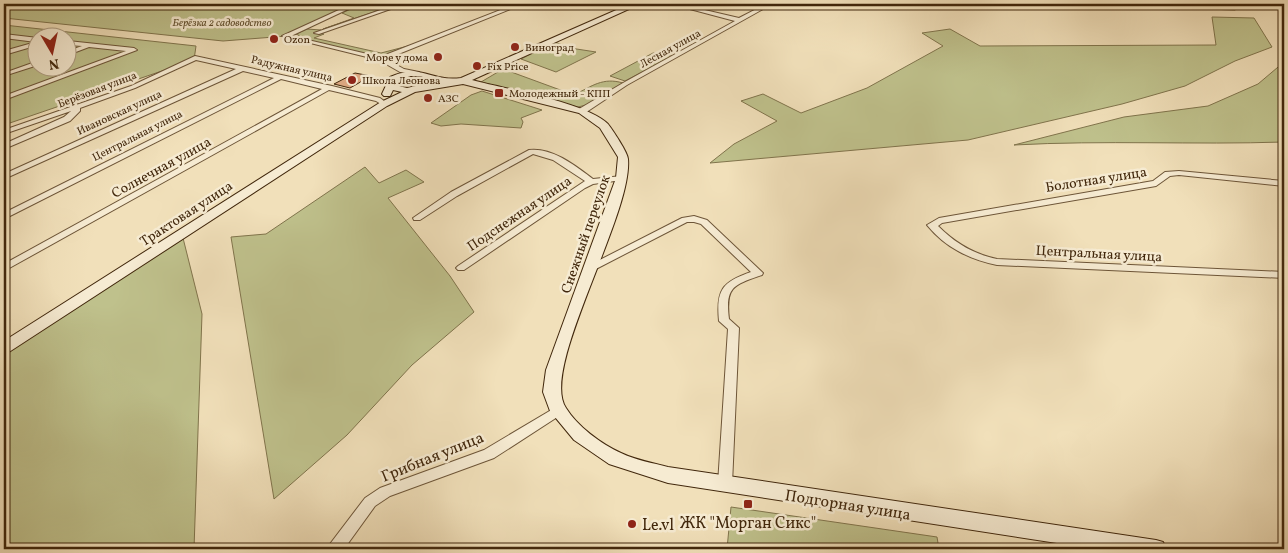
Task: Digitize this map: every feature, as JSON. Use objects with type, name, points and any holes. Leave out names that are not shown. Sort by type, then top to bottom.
[{"type":"street","points":[[356,4],[285,36],[381,59],[394,68],[405,72],[417,73],[449,82]]},
{"type":"street","points":[[317,33],[402,4]]},
{"type":"street","points":[[381,59],[520,4]]},
{"type":"street","points":[[390,84],[399,90],[419,89],[449,82],[463,81],[636,4]]},
{"type":"street","points":[[673,4],[740,20]]},
{"type":"street","name":"Лесная улица","points":[[582,111],[625,84],[769,4]]},
{"type":"street","points":[[4,36],[28,40]]},
{"type":"street","points":[[4,98],[134,50],[78,44]]},
{"type":"street","points":[[4,53],[28,45]]},
{"type":"street","points":[[78,50],[92,46]]},
{"type":"street","name":"Радужная улица","points":[[195,58],[330,87],[378,99],[384,104]]},
{"type":"street","name":"Берёзовая улица","points":[[4,132],[133,88],[195,58]]},
{"type":"street","points":[[10,72],[28,66]]},
{"type":"street","name":"Ивановская улица","points":[[4,178],[243,68]]},
{"type":"street","points":[[384,104],[395,72],[394,68]]},
{"type":"street","points":[[390,84],[399,76],[417,73]]},
{"type":"street","name":"Центральная улица","points":[[4,216],[282,76]]},
{"type":"street","points":[[419,89],[428,84],[431,78]]},
{"type":"street","name":"Снежный переулок","points":[[463,81],[582,111],[604,126],[622,157],[622,178],[554,370],[551,392],[558,412]]},
{"type":"street","name":"Солнечная улица","points":[[4,268],[330,87]]},
{"type":"street","name":"Трактовая улица","points":[[4,348],[384,104],[419,89]]},
{"type":"street","points":[[4,147],[67,119],[78,108]]},
{"type":"street","points":[[417,218],[454,194],[532,152],[541,152],[554,158],[578,172],[590,182]]},
{"type":"street","name":"Болотная улица","points":[[939,221],[1156,183],[1168,174],[1179,173],[1284,184]]},
{"type":"street","name":"Подснежная улица","points":[[462,268],[590,182],[622,178]]},
{"type":"street","points":[[589,269],[677,223],[694,219],[704,222],[758,273],[733,281],[724,290],[722,303],[724,321],[734,328],[725,484]]},
{"type":"street","name":"Центральная улица","points":[[939,221],[932,225],[949,243],[974,257],[997,262],[1284,275]]},
{"type":"street","name":"Подгорная улица","points":[[558,412],[580,436],[615,459],[668,475],[1156,549]]},
{"type":"street","name":"Грибная улица","points":[[335,549],[370,502],[385,492],[482,457],[507,444],[558,412]]},
{"type":"green space","name":"Берёзка 2 садоводство","points":[[4,4],[360,4],[287,36],[223,41],[4,18]]},
{"type":"green space","points":[[1168,4],[1244,4],[1235,10],[1177,8]]},
{"type":"green space","points":[[360,5],[376,10],[386,8],[323,29],[354,18],[342,13]]},
{"type":"green space","points":[[1212,17],[1254,18],[1272,47],[1235,61],[1185,86],[1122,104],[968,140],[710,163],[734,144],[777,121],[741,101],[763,94],[801,113],[867,88],[943,46],[922,33],[950,29],[980,46],[1216,45]]},
{"type":"green space","points":[[4,25],[31,28],[28,28],[28,78],[78,78],[78,33],[196,46],[194,60],[4,125]]},
{"type":"green space","points":[[307,29],[321,30],[315,33],[324,34],[314,38],[381,53],[408,46],[384,56],[376,57],[294,37],[300,36],[296,34]]},
{"type":"green space","points":[[555,42],[570,48],[596,52],[556,72],[521,59]]},
{"type":"green space","points":[[653,53],[672,56],[625,81],[610,76]]},
{"type":"green space","points":[[1284,62],[1284,142],[1014,145],[1124,117],[1208,106],[1258,84]]},
{"type":"green space","points":[[503,69],[574,95],[603,82],[616,81],[623,83],[590,104],[578,107],[481,82]]},
{"type":"green space","points":[[482,91],[542,110],[521,118],[523,122],[521,128],[461,124],[441,126],[431,123],[471,95]]},
{"type":"green space","points":[[365,167],[379,183],[406,170],[424,182],[388,198],[450,276],[474,312],[412,365],[347,435],[274,499],[231,237],[266,234]]},
{"type":"green space","points":[[180,235],[183,238],[202,314],[194,549],[4,549],[4,350]]},
{"type":"green space","points":[[731,507],[937,537],[939,549],[727,549]]},
{"type":"building","name":"Школа Леонова","points":[[355,73],[371,76],[350,88],[334,84]]},
{"type":"place","name":"Ozon","points":[[274,39]]},
{"type":"place","name":"Виноград","points":[[515,47]]},
{"type":"place","name":"Море у дома","points":[[438,57]]},
{"type":"place","name":"Fix Price","points":[[477,66]]},
{"type":"place","name":"Школа Леонова","points":[[352,80]]},
{"type":"place","name":"Молодежный - КПП","points":[[499,93]]},
{"type":"place","name":"АЗС","points":[[428,98]]},
{"type":"place","name":"ЖК \"Морган Сикс\"","points":[[748,504]]},
{"type":"place","name":"Le.vl","points":[[632,524]]}]
